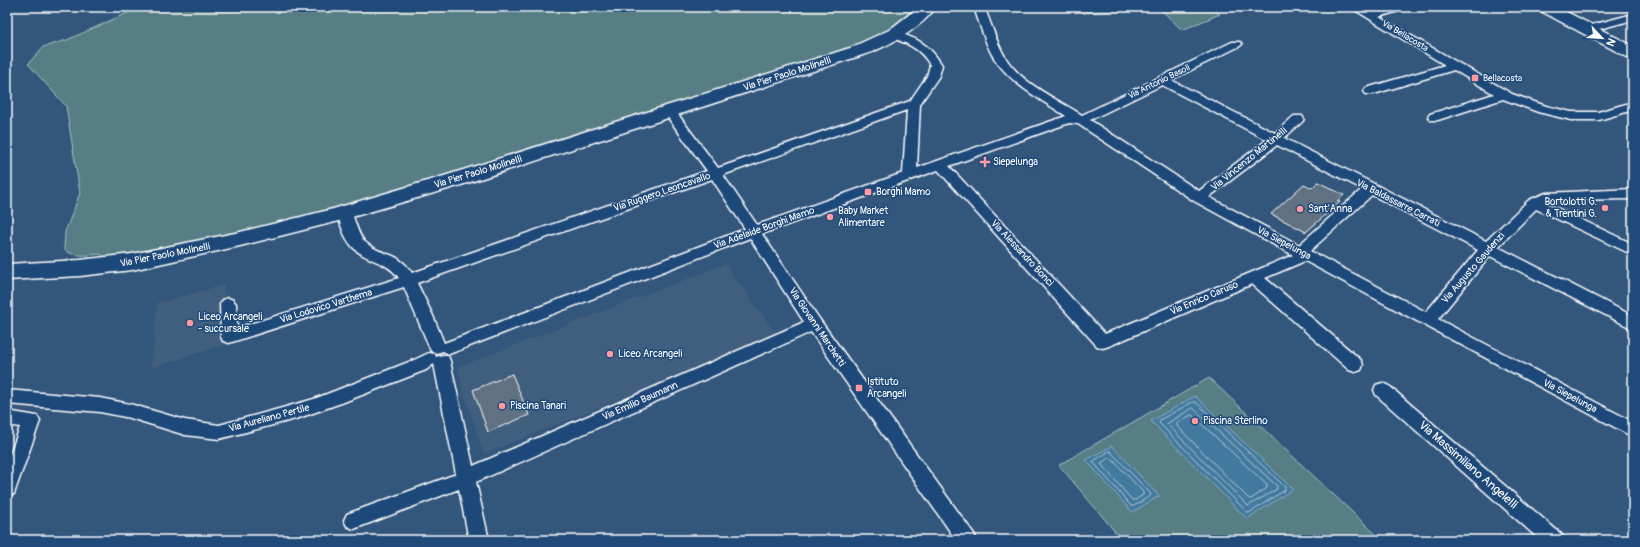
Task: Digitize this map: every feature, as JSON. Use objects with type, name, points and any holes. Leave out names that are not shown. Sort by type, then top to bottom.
[{"type":"street","name":"Via Pier Paolo Molinelli","points":[[7,272],[80,268],[132,262],[240,239],[344,212],[458,179],[856,52],[877,44],[905,28],[928,7]]},
{"type":"street","name":"Via Siepelunga","points":[[979,7],[995,51],[1013,74],[1024,84],[1199,198],[1633,430]]},
{"type":"street","name":"Via Bellacosta","points":[[1356,7],[1503,95],[1542,109],[1571,116],[1599,116],[1633,106]]},
{"type":"street","points":[[1370,16],[1401,7]]},
{"type":"street","points":[[1545,7],[1633,53]]},
{"type":"street","points":[[1588,29],[1633,17]]},
{"type":"street","points":[[893,35],[915,43],[930,53],[936,65],[934,76],[914,104],[910,175]]},
{"type":"street","name":"Via Antonio Basoli","points":[[1081,120],[1236,44]]},
{"type":"street","points":[[1370,91],[1454,66]]},
{"type":"street","name":"Via Baldassarre Carrati","points":[[1163,81],[1633,324]]},
{"type":"street","points":[[1434,117],[1503,95]]},
{"type":"street","name":"Via Ruggero Leoncavallo","points":[[409,280],[914,104]]},
{"type":"street","name":"Via Giovanni Marchetti","points":[[670,112],[715,173],[752,232],[814,324],[967,540]]},
{"type":"street","name":"Via Adelaide Borghi Mamo","points":[[439,354],[752,232],[1068,119],[1081,120]]},
{"type":"street","name":"Via Vincenzo Martinelli","points":[[1199,198],[1275,140],[1298,119]]},
{"type":"street","name":"Via Alessandro Bonci","points":[[941,165],[1103,342]]},
{"type":"street","name":"Via Enrico Caruso","points":[[1103,342],[1254,277],[1303,254],[1370,189]]},
{"type":"street","name":"Via Augusto Gaudenzi","points":[[1428,320],[1488,248],[1534,203],[1551,196],[1633,194]]},
{"type":"street","points":[[1534,203],[1633,250]]},
{"type":"street","points":[[344,212],[350,230],[362,249],[391,261],[409,280],[439,354],[479,540]]},
{"type":"street","points":[[1254,277],[1355,365]]},
{"type":"street","name":"Via Lodovico Varthema","points":[[228,304],[229,337],[409,280]]},
{"type":"street","name":"Via Emilio Baumann","points":[[466,478],[814,324]]},
{"type":"street","name":"Via Aureliano Pertile","points":[[7,397],[105,405],[132,411],[191,429],[220,432],[266,421],[311,407],[420,365],[439,354]]},
{"type":"street","name":"Via Massimiliano Angelelli","points":[[1382,390],[1554,540]]},
{"type":"street","points":[[7,418],[31,421],[7,488]]},
{"type":"street","points":[[354,520],[466,478]]},
{"type":"shaded area","name":"Liceo Arcangeli","points":[[725,264],[776,333],[697,368],[484,454],[462,387],[458,367]]},
{"type":"shaded area","name":"Liceo Arcangeli - succursale","points":[[224,285],[226,344],[151,368],[157,303]]},
{"type":"green space","points":[[141,7],[923,7],[870,43],[355,207],[203,245],[104,259],[101,254],[72,254],[64,249],[65,232],[80,193],[66,106],[28,64],[43,47],[67,40]]},
{"type":"green space","points":[[1079,7],[1155,7],[1156,9],[1083,13]]},
{"type":"green space","points":[[1158,7],[1210,7],[1220,14],[1182,30]]},
{"type":"green space","name":"Piscina Sterlino","points":[[1209,378],[1382,540],[1122,540],[1059,465]]},
{"type":"water","points":[[1195,396],[1293,489],[1247,519],[1151,421]]},
{"type":"water","points":[[1112,446],[1159,496],[1132,512],[1086,460]]},
{"type":"building","name":"Sant'Anna","points":[[1318,182],[1344,195],[1337,201],[1340,202],[1306,232],[1271,214],[1304,184],[1312,188]]},
{"type":"building","name":"Piscina Tanari","points":[[512,374],[529,415],[488,432],[473,390]]},
{"type":"place","name":"Bellacosta","points":[[1475,78]]},
{"type":"place","name":"Siepelunga","points":[[985,162]]},
{"type":"place","name":"Borghi Mamo","points":[[868,192]]},
{"type":"place","name":"Bortolotti G. & Trentini G.","points":[[1605,208]]},
{"type":"place","name":"Sant'Anna","points":[[1300,209]]},
{"type":"place","name":"Baby Market Alimentare","points":[[830,217]]},
{"type":"place","name":"Liceo Arcangeli - succursale","points":[[190,323]]},
{"type":"place","name":"Liceo Arcangeli","points":[[610,354]]},
{"type":"place","name":"Istituto Arcangeli","points":[[859,388]]},
{"type":"place","name":"Piscina Tanari","points":[[502,406]]},
{"type":"place","name":"Piscina Sterlino","points":[[1195,421]]}]
